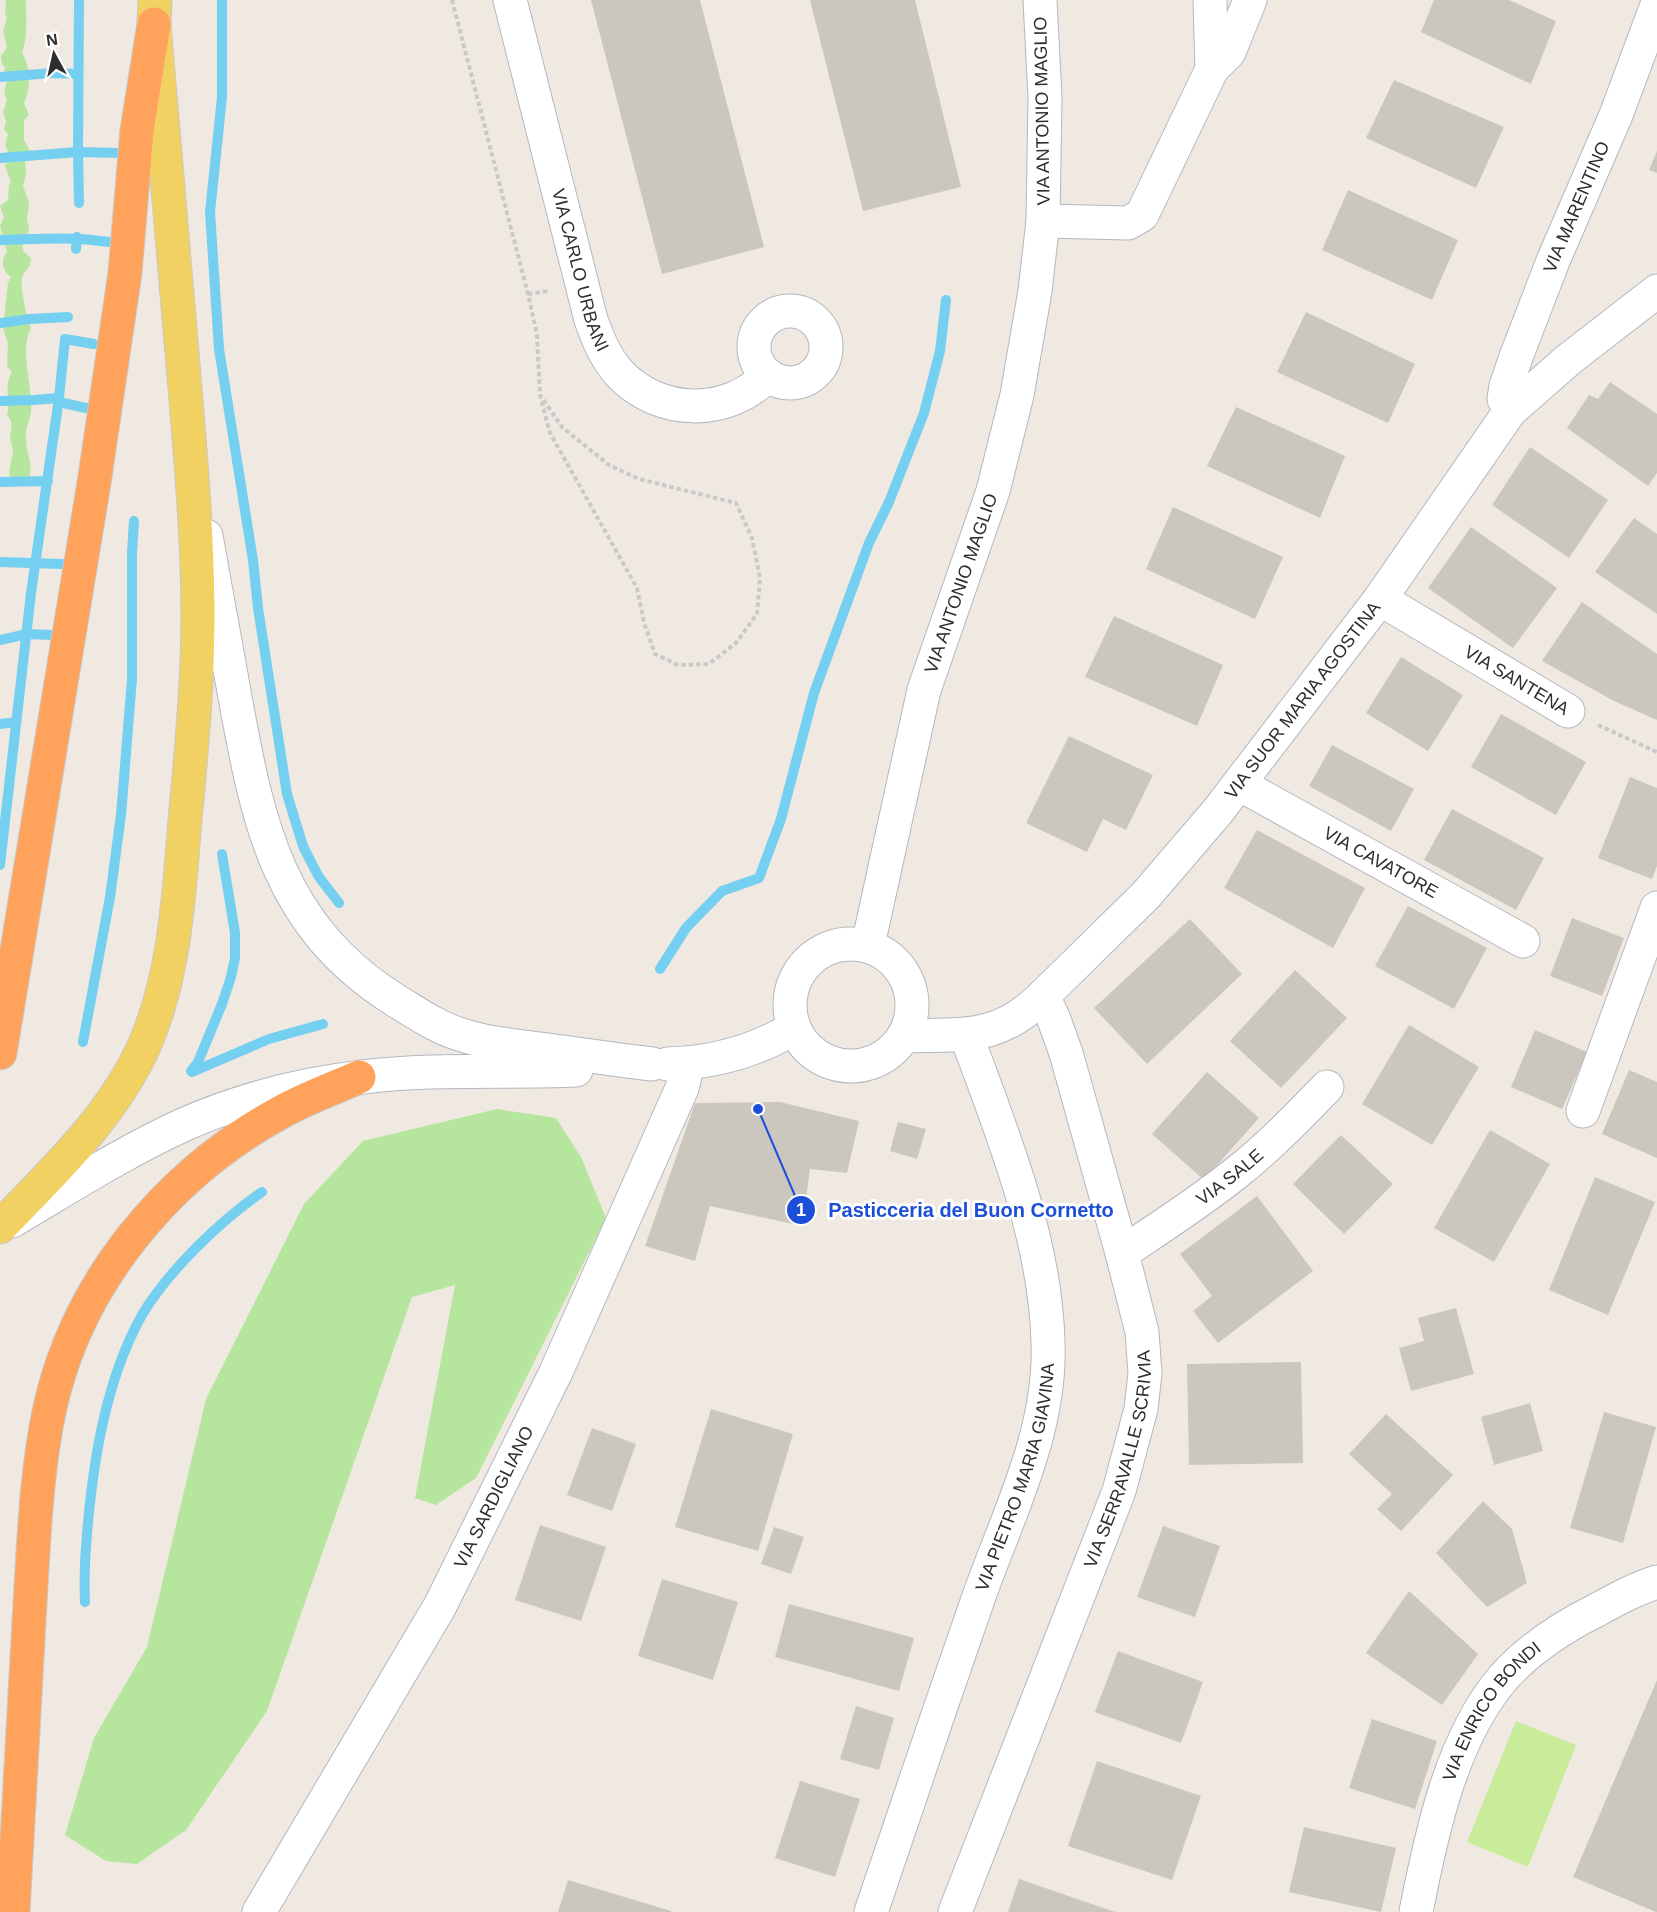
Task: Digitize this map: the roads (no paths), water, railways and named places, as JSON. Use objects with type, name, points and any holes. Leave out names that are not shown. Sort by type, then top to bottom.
[{"type":"highway","points":[[0,1053],[96,472],[125,273],[137,130],[154,12]]},
{"type":"highway","points":[[13,1912],[37,1489],[49,1412],[65,1355],[85,1309],[111,1266],[145,1221],[170,1194],[205,1164],[251,1130],[284,1111],[359,1077]]},
{"type":"main road","points":[[0,1227],[80,1142],[117,1094],[146,1042],[167,972],[177,920],[197,660],[196,563],[190,446],[154,12]]},
{"type":"street","name":"VIA CARLO URBANI","points":[[510,0],[591,320],[603,351],[634,386],[662,402],[676,405],[706,405],[733,400],[758,386],[768,375]]},
{"type":"street","name":"VIA ANTONIO MAGLIO","points":[[868,945],[924,690],[993,491],[1017,395],[1035,291],[1042,221],[1045,106],[1040,0]]},
{"type":"street","name":"VIA ANTONIO MAGLIO","points":[[1210,0],[1212,69]]},
{"type":"street","name":"VIA ANTONIO MAGLIO","points":[[1042,221],[1128,223],[1142,215],[1212,69],[1229,52],[1250,0]]},
{"type":"street","name":"VIA MARENTINO","points":[[1510,411],[1504,399],[1506,386],[1523,338],[1553,261],[1616,115],[1657,4]]},
{"type":"street","name":"VIA SUOR MARIA AGOSTINA","points":[[904,1036],[966,1035],[987,1031],[1011,1022],[1044,996],[1146,895],[1239,784],[1380,599],[1510,411],[1568,360],[1657,291]]},
{"type":"street","points":[[190,446],[254,795],[275,859],[287,885],[309,920],[337,954],[375,987],[428,1020],[457,1034],[502,1044],[652,1064]]},
{"type":"street","name":"VIA SANTENA","points":[[1380,599],[1568,711]]},
{"type":"street","name":"VIA CAVATORE","points":[[1239,784],[1523,941]]},
{"type":"street","points":[[1583,1111],[1657,908]]},
{"type":"street","points":[[837,945],[868,945],[880,950],[894,961],[906,977],[912,996],[911,1017],[904,1036],[892,1051],[875,1062],[856,1066],[837,1065],[819,1057],[804,1044],[794,1028],[789,1007],[792,987],[802,968],[817,954],[837,945]]},
{"type":"street","name":"VIA SERRAVALLE SCRIVIA","points":[[955,1912],[1119,1491],[1141,1409],[1145,1360],[1142,1332],[1066,1053],[1044,996]]},
{"type":"street","points":[[0,1227],[141,1146],[184,1125],[275,1094],[359,1077],[413,1073],[543,1071],[688,1064],[750,1050],[794,1028]]},
{"type":"street","name":"VIA PIETRO MARIA GIAVINA","points":[[871,1912],[977,1600],[1022,1481],[1038,1430],[1047,1379],[1048,1328],[1030,1224],[1020,1186],[966,1035]]},
{"type":"street","name":"VIA SARDIGLIANO","points":[[260,1912],[440,1606],[556,1372],[682,1088],[688,1064]]},
{"type":"street","name":"VIA SALE","points":[[1122,1253],[1237,1172],[1285,1130],[1327,1088]]},
{"type":"street","name":"VIA ENRICO BONDI","points":[[1416,1912],[1445,1789],[1458,1753],[1496,1688],[1515,1666],[1563,1629],[1613,1600],[1657,1582]]},
{"type":"waterway","points":[[79,0],[79,203]]},
{"type":"waterway","points":[[222,0],[222,97],[210,212],[219,349],[287,794],[303,846],[319,877],[339,903]]},
{"type":"waterway","points":[[0,77],[53,73],[78,74]]},
{"type":"waterway","points":[[0,158],[78,152],[119,153]]},
{"type":"waterway","points":[[76,249],[77,237]]},
{"type":"waterway","points":[[0,240],[67,238],[109,242]]},
{"type":"waterway","points":[[660,969],[686,928],[722,891],[759,878],[781,819],[814,693],[869,543],[889,502],[924,413],[940,351],[946,300]]},
{"type":"waterway","points":[[0,323],[68,317]]},
{"type":"waterway","points":[[0,865],[31,593],[59,398],[65,339],[94,344]]},
{"type":"waterway","points":[[0,401],[59,398]]},
{"type":"waterway","points":[[59,402],[86,408]]},
{"type":"waterway","points":[[0,482],[48,481]]},
{"type":"waterway","points":[[83,1042],[110,897],[121,815],[132,679],[134,521]]},
{"type":"waterway","points":[[0,562],[62,564]]},
{"type":"waterway","points":[[0,640],[27,634],[52,635]]},
{"type":"waterway","points":[[0,724],[16,722]]},
{"type":"waterway","points":[[191,1071],[198,1062],[222,1004],[235,958],[235,933],[222,854]]},
{"type":"waterway","points":[[192,1072],[269,1039],[323,1024]]},
{"type":"waterway","points":[[85,1602],[87,1534],[93,1478],[110,1393],[130,1340],[153,1298],[180,1264],[229,1217],[262,1192]]},
{"type":"place","name":"Pasticceria del Buon Cornetto","points":[[758,1109]]}]
